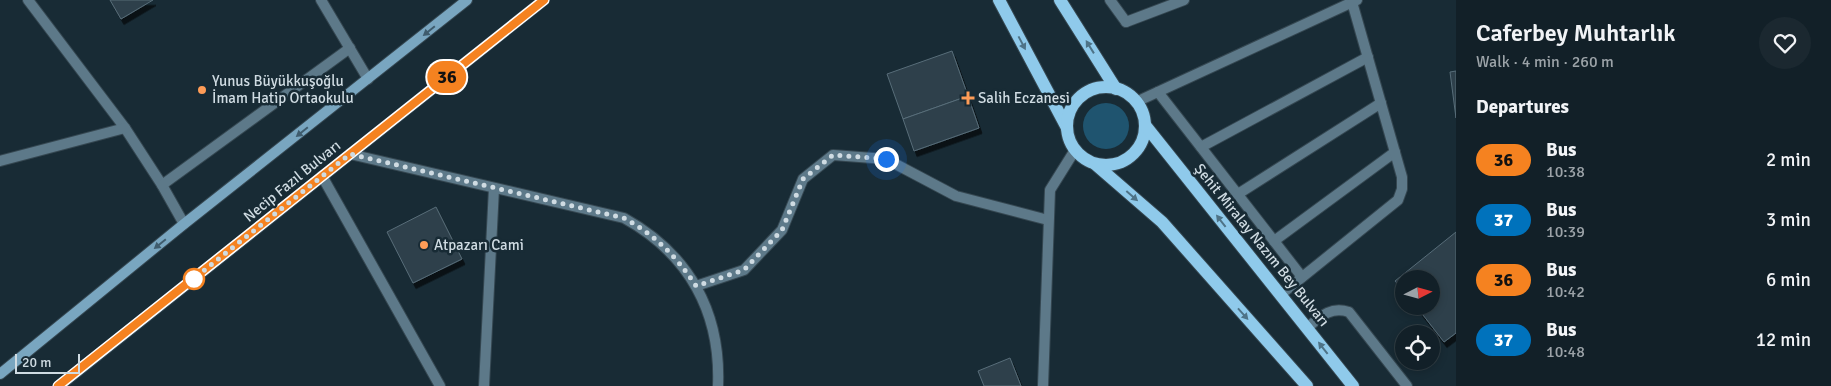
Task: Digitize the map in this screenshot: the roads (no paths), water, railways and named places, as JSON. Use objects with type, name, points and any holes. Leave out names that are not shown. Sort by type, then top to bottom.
[{"type":"main road","points":[[1000,0],[1067,128]]},
{"type":"main road","points":[[1060,0],[1116,88]]},
{"type":"main road","points":[[1116,88],[1128,94],[1136,102],[1142,113],[1145,125],[1143,137],[1138,148],[1130,157],[1119,163],[1107,166],[1095,164],[1084,159],[1069,140],[1068,116],[1074,104],[1082,95],[1092,89],[1116,88]]},
{"type":"main road","name":"Şehit Miralay Nazım Bey Bulvarı","points":[[1145,125],[1353,386]]},
{"type":"main road","points":[[1095,164],[1162,222],[1307,386]]},
{"type":"street","points":[[28,0],[125,128],[162,185],[184,224]]},
{"type":"street","points":[[321,0],[368,79]]},
{"type":"street","points":[[0,374],[184,224],[467,0]]},
{"type":"street","name":"Necip Fazıl Bulvarı","points":[[58,386],[544,0]]},
{"type":"street","points":[[1110,0],[1126,22],[1184,0]]},
{"type":"street","points":[[1136,102],[1355,1],[1368,57],[1403,183],[1398,200],[1280,295]]},
{"type":"street","points":[[162,185],[350,48]]},
{"type":"street","points":[[1201,147],[1368,57]]},
{"type":"street","points":[[1158,92],[1302,277]]},
{"type":"street","points":[[1238,194],[1381,103]]},
{"type":"street","points":[[0,161],[125,128]]},
{"type":"street","points":[[1043,386],[1050,190],[1075,150]]},
{"type":"street","points":[[1274,242],[1395,152]]},
{"type":"street","points":[[350,154],[624,218],[641,227],[685,268],[696,286],[712,325],[717,344],[719,364],[718,386]]},
{"type":"street","points":[[696,286],[744,270],[782,230],[803,179],[833,155],[886,159],[956,196],[1048,220]]},
{"type":"street","points":[[322,176],[440,386]]},
{"type":"street","points":[[484,386],[494,188]]},
{"type":"street","points":[[1307,328],[1328,312],[1338,309],[1349,312],[1407,386]]},
{"type":"place","name":"Yunus Büyükkuşoğlu İmam Hatip Ortaokulu","points":[[202,90]]},
{"type":"place","name":"Salih Eczanesi","points":[[968,98]]},
{"type":"place","name":"Atpazarı Cami","points":[[424,245]]}]
